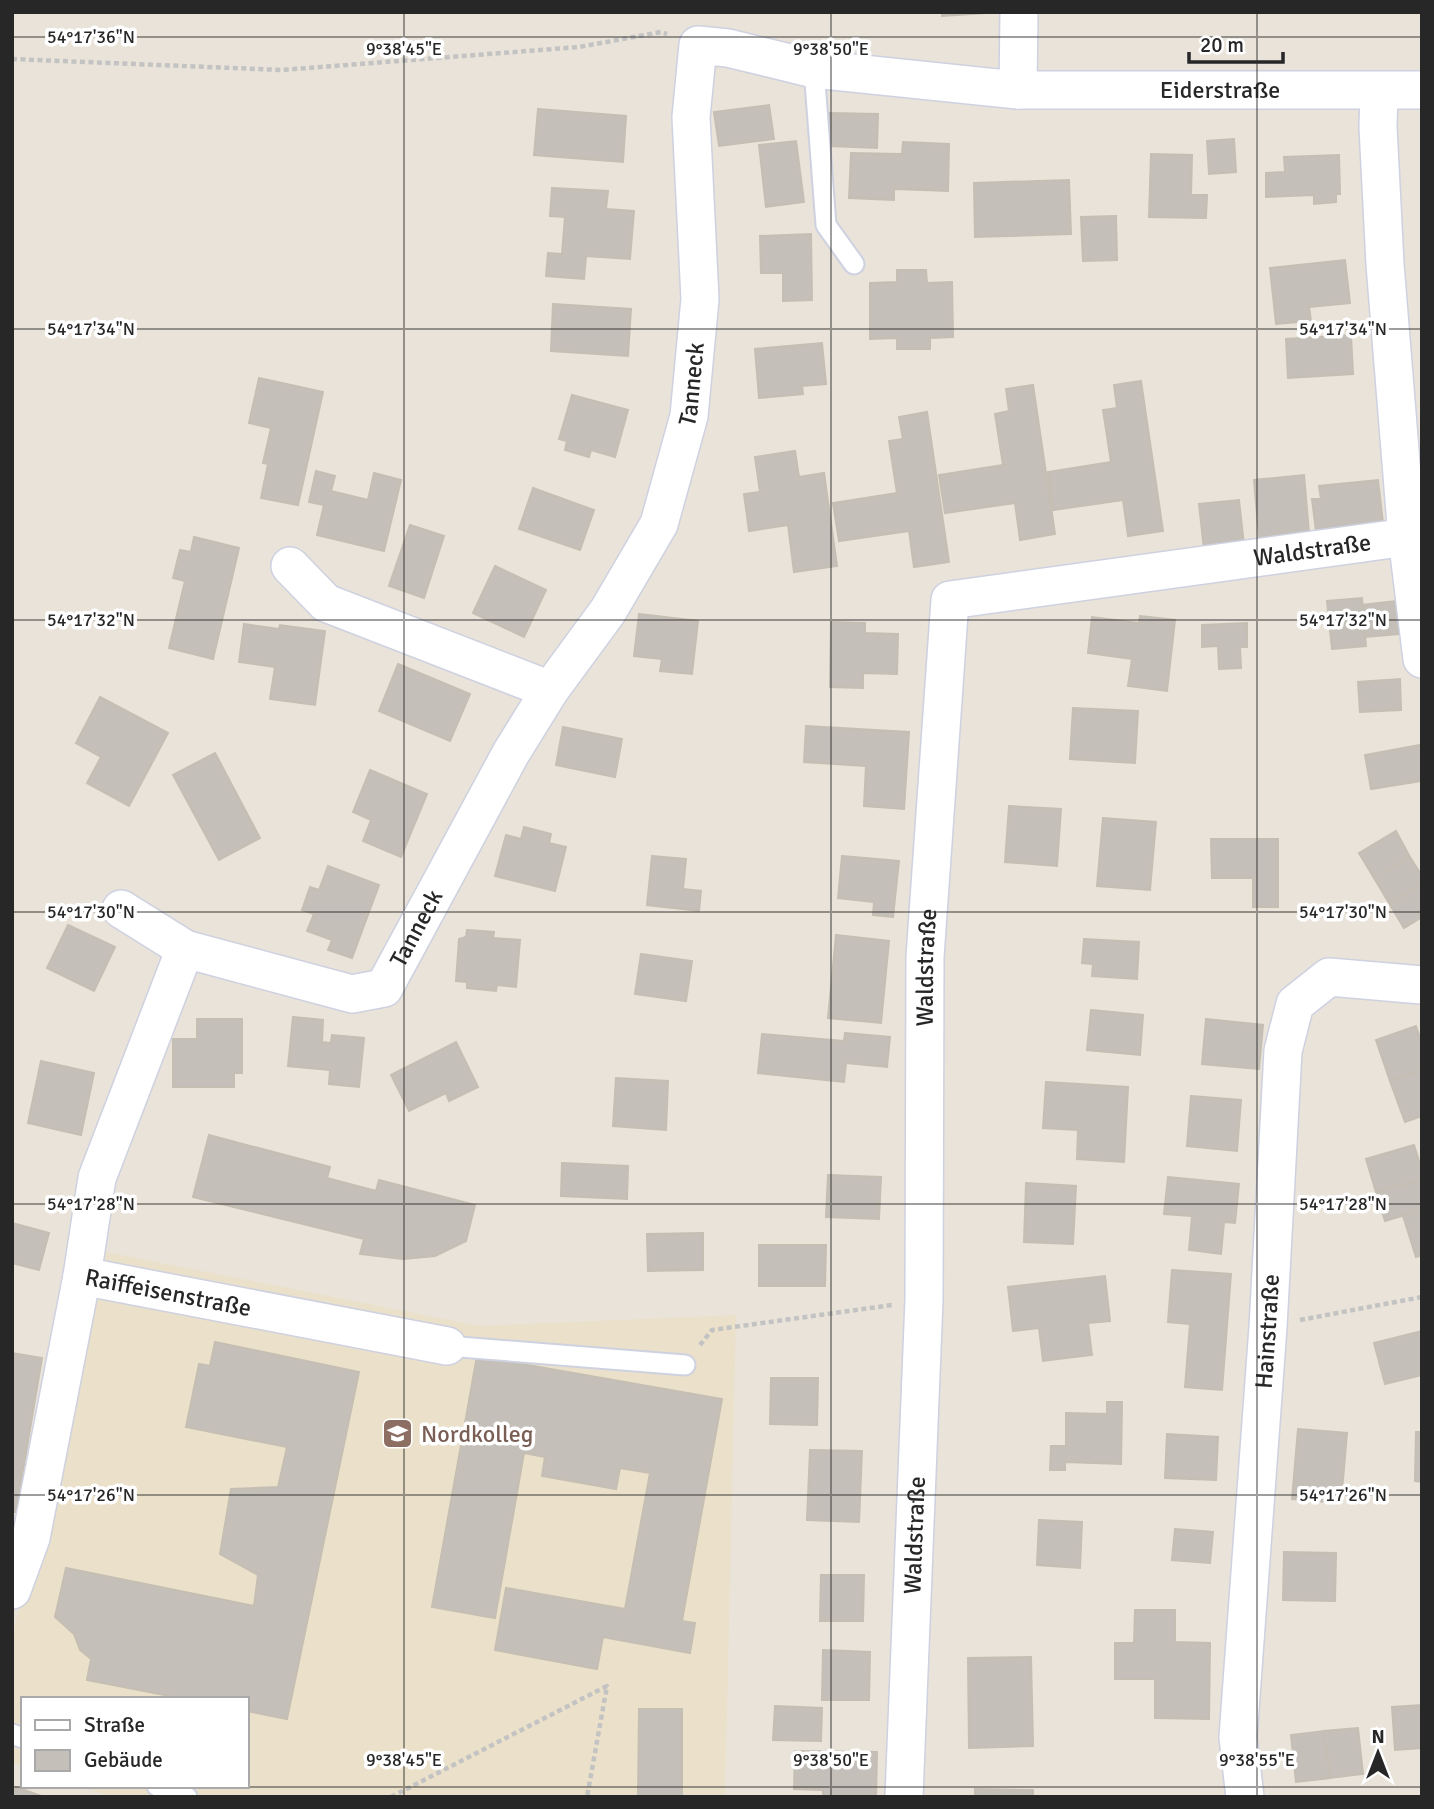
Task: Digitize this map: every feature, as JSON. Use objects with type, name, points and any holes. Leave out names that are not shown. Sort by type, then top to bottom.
[{"type":"street","points":[[1018,90],[1019,12]]},
{"type":"street","name":"Eiderstraße","points":[[698,45],[728,48],[814,69],[1018,90],[1422,90]]},
{"type":"street","name":"Tanneck","points":[[121,909],[185,949],[352,994],[384,988],[511,753],[550,690],[608,611],[659,524],[689,416],[700,299],[691,117],[698,45]]},
{"type":"street","name":"Waldstraße","points":[[1379,91],[1378,127],[1385,264],[1407,537],[1422,659]]},
{"type":"street","name":"Waldstraße","points":[[904,1797],[924,1300],[925,957],[950,600],[1407,537]]},
{"type":"street","points":[[290,566],[326,603],[550,690]]},
{"type":"street","points":[[82,1276],[97,1178],[185,949]]},
{"type":"street","name":"Hainstraße","points":[[1245,1797],[1238,1737],[1269,1326],[1283,1051],[1295,1004],[1329,977],[1422,985]]},
{"type":"street","name":"Raiffeisenstraße","points":[[12,1590],[31,1538],[82,1276],[447,1346]]},
{"type":"lane","points":[[814,69],[826,225],[853,264]]},
{"type":"lane","points":[[447,1346],[685,1365]]},
{"type":"lane","points":[[163,1788],[187,1797]]},
{"type":"path","points":[[12,59],[282,70],[579,47],[661,32],[698,45]]},
{"type":"path","points":[[1269,1326],[1422,1297]]},
{"type":"path","points":[[685,1365],[712,1330],[924,1300]]},
{"type":"path","points":[[391,1797],[607,1686],[587,1797]]},
{"type":"shaded area","name":"Nordkolleg","points":[[101,1251],[479,1326],[736,1315],[725,1797],[111,1797],[86,1788],[248,1788],[248,1697],[21,1697],[21,1765],[12,1762],[12,1634],[41,1543]]},
{"type":"building","points":[[942,12],[1002,12],[942,16]]},
{"type":"building","points":[[769,105],[774,139],[719,146],[714,112]]},
{"type":"building","points":[[538,109],[626,116],[623,162],[534,155]]},
{"type":"building","points":[[830,113],[878,114],[877,148],[829,146]]},
{"type":"building","points":[[1234,139],[1236,172],[1209,174],[1207,141]]},
{"type":"building","points":[[796,141],[804,202],[766,207],[759,145]]},
{"type":"building","points":[[903,142],[949,144],[948,191],[894,189],[894,200],[849,198],[851,153],[902,154]]},
{"type":"building","points":[[1151,154],[1192,155],[1191,195],[1207,195],[1206,218],[1149,217]]},
{"type":"building","points":[[1339,155],[1340,194],[1336,194],[1336,202],[1314,204],[1314,195],[1266,197],[1266,173],[1285,172],[1284,157]]},
{"type":"building","points":[[1069,180],[1071,234],[975,237],[974,183]]},
{"type":"building","points":[[552,188],[608,191],[606,209],[634,211],[630,259],[586,256],[584,279],[546,276],[548,253],[562,254],[565,217],[550,216]]},
{"type":"building","points":[[1116,216],[1117,260],[1083,261],[1081,217]]},
{"type":"building","points":[[811,234],[812,300],[783,301],[783,273],[761,273],[760,236]]},
{"type":"building","points":[[1345,260],[1350,303],[1309,307],[1311,321],[1276,324],[1270,268]]},
{"type":"building","points":[[897,270],[926,270],[927,283],[952,282],[953,337],[930,338],[930,349],[897,349],[897,338],[870,339],[870,283],[897,282]]},
{"type":"building","points":[[553,304],[631,309],[628,356],[551,351]]},
{"type":"building","points":[[1351,335],[1353,374],[1288,378],[1286,339]]},
{"type":"building","points":[[822,343],[826,384],[802,386],[803,394],[759,398],[755,349]]},
{"type":"building","points":[[259,378],[323,392],[298,505],[261,498],[268,464],[263,463],[271,428],[249,423]]},
{"type":"building","points":[[1141,381],[1163,531],[1128,536],[1123,500],[1053,510],[1048,472],[1111,462],[1103,410],[1117,408],[1114,385]]},
{"type":"building","points":[[1033,385],[1055,534],[1020,540],[1015,503],[945,513],[939,475],[1003,465],[995,414],[1009,411],[1006,389]]},
{"type":"building","points":[[572,395],[628,410],[615,457],[591,450],[589,457],[565,450],[567,441],[559,439]]},
{"type":"building","points":[[927,412],[949,562],[914,567],[909,531],[839,541],[833,503],[897,493],[889,441],[903,439],[899,417]]},
{"type":"building","points":[[795,451],[799,477],[824,473],[837,566],[794,572],[788,525],[749,531],[744,494],[760,492],[755,457]]},
{"type":"building","points":[[316,471],[335,476],[331,491],[368,500],[374,473],[401,480],[384,551],[317,535],[324,505],[309,502]]},
{"type":"building","points":[[1304,475],[1309,533],[1259,538],[1254,480]]},
{"type":"building","points":[[1378,480],[1383,523],[1316,531],[1312,499],[1321,499],[1319,486]]},
{"type":"building","points":[[533,488],[594,510],[580,550],[519,529]]},
{"type":"building","points":[[1239,500],[1244,545],[1204,550],[1199,504]]},
{"type":"building","points":[[410,525],[444,536],[424,598],[389,586]]},
{"type":"building","points":[[194,537],[239,548],[213,659],[169,648],[185,581],[173,578],[180,550],[191,552]]},
{"type":"building","points":[[495,566],[546,590],[524,637],[473,613]]},
{"type":"building","points":[[1362,598],[1366,646],[1332,649],[1327,601]]},
{"type":"building","points":[[1396,601],[1399,634],[1365,637],[1362,605]]},
{"type":"building","points":[[639,614],[698,621],[692,674],[660,671],[662,659],[634,656]]},
{"type":"building","points":[[1140,616],[1175,620],[1167,691],[1128,686],[1132,659],[1088,653],[1092,617],[1139,623]]},
{"type":"building","points":[[831,622],[865,623],[865,633],[898,634],[897,674],[863,673],[863,688],[830,687]]},
{"type":"building","points":[[1247,623],[1247,647],[1240,647],[1241,668],[1219,669],[1218,646],[1202,647],[1202,625]]},
{"type":"building","points":[[244,624],[279,629],[280,625],[325,631],[315,705],[270,699],[275,667],[239,662]]},
{"type":"building","points":[[398,664],[470,694],[450,741],[379,711]]},
{"type":"building","points":[[1400,679],[1401,710],[1360,712],[1358,682]]},
{"type":"building","points":[[100,697],[168,733],[129,806],[87,783],[101,757],[76,743]]},
{"type":"building","points":[[1073,708],[1138,711],[1135,763],[1070,759]]},
{"type":"building","points":[[806,726],[909,732],[904,809],[864,806],[866,766],[804,762]]},
{"type":"building","points":[[563,727],[622,739],[615,777],[556,765]]},
{"type":"building","points":[[1420,745],[1422,781],[1371,789],[1365,755]]},
{"type":"building","points":[[215,753],[260,838],[219,860],[173,775]]},
{"type":"building","points":[[370,770],[427,794],[401,857],[363,841],[371,820],[353,812]]},
{"type":"building","points":[[1009,806],[1061,809],[1057,866],[1005,862]]},
{"type":"building","points":[[1103,818],[1156,822],[1150,890],[1097,886]]},
{"type":"building","points":[[524,827],[551,834],[549,843],[566,847],[555,891],[495,876],[506,835],[521,839]]},
{"type":"building","points":[[1396,831],[1410,857],[1374,878],[1359,853]]},
{"type":"building","points":[[1211,839],[1278,839],[1278,907],[1253,907],[1253,878],[1212,878]]},
{"type":"building","points":[[652,856],[686,859],[683,889],[701,891],[699,911],[647,905]]},
{"type":"building","points":[[842,856],[899,861],[893,917],[873,915],[874,902],[838,898]]},
{"type":"building","points":[[1410,857],[1422,876],[1422,884],[1389,903],[1374,878]]},
{"type":"building","points":[[328,866],[379,885],[352,958],[328,950],[332,940],[307,931],[314,914],[302,910],[310,887],[319,890]]},
{"type":"building","points":[[1422,884],[1422,917],[1404,928],[1389,903]]},
{"type":"building","points":[[68,925],[115,947],[94,991],[47,968]]},
{"type":"building","points":[[467,930],[494,932],[493,938],[520,940],[516,987],[497,985],[496,991],[467,988],[467,982],[456,981],[459,939],[466,937]]},
{"type":"building","points":[[836,935],[889,941],[881,1023],[828,1018]]},
{"type":"building","points":[[1084,939],[1139,942],[1137,979],[1092,976],[1093,964],[1082,963]]},
{"type":"building","points":[[641,954],[692,961],[686,1001],[635,994]]},
{"type":"building","points":[[1091,1010],[1143,1015],[1140,1055],[1087,1050]]},
{"type":"building","points":[[293,1017],[323,1020],[322,1042],[331,1043],[332,1035],[364,1038],[359,1087],[329,1084],[330,1070],[288,1066]]},
{"type":"building","points":[[197,1019],[242,1019],[242,1073],[234,1073],[234,1087],[173,1087],[173,1039],[197,1039]]},
{"type":"building","points":[[1206,1019],[1263,1025],[1259,1069],[1202,1064]]},
{"type":"building","points":[[1416,1026],[1422,1044],[1422,1070],[1390,1081],[1376,1040]]},
{"type":"building","points":[[845,1033],[890,1037],[887,1067],[846,1063],[844,1082],[758,1073],[762,1034],[844,1041]]},
{"type":"building","points":[[456,1042],[478,1087],[449,1101],[446,1093],[409,1111],[391,1075]]},
{"type":"building","points":[[41,1061],[94,1073],[81,1135],[28,1123]]},
{"type":"building","points":[[1422,1070],[1422,1116],[1405,1122],[1390,1081]]},
{"type":"building","points":[[616,1078],[668,1081],[666,1130],[613,1126]]},
{"type":"building","points":[[1046,1082],[1128,1087],[1124,1162],[1077,1159],[1078,1130],[1043,1128]]},
{"type":"building","points":[[1191,1096],[1241,1100],[1237,1151],[1187,1146]]},
{"type":"building","points":[[209,1135],[330,1167],[327,1178],[376,1191],[379,1180],[475,1205],[466,1241],[435,1256],[403,1259],[360,1254],[364,1239],[193,1197]]},
{"type":"building","points":[[1414,1145],[1422,1179],[1376,1192],[1366,1159]]},
{"type":"building","points":[[562,1163],[628,1166],[627,1199],[561,1196]]},
{"type":"building","points":[[828,1175],[881,1177],[879,1219],[826,1217]]},
{"type":"building","points":[[1168,1177],[1239,1184],[1235,1223],[1224,1222],[1221,1254],[1189,1250],[1192,1216],[1164,1214]]},
{"type":"building","points":[[1422,1179],[1422,1210],[1385,1221],[1376,1192]]},
{"type":"building","points":[[1026,1183],[1076,1186],[1073,1244],[1024,1242]]},
{"type":"building","points":[[1422,1210],[1422,1255],[1416,1257],[1403,1216]]},
{"type":"building","points":[[12,1223],[49,1233],[39,1270],[12,1263]]},
{"type":"building","points":[[703,1233],[703,1270],[648,1271],[647,1234]]},
{"type":"building","points":[[759,1245],[826,1245],[825,1286],[759,1286]]},
{"type":"building","points":[[1172,1270],[1231,1274],[1222,1390],[1185,1387],[1190,1324],[1168,1322]]},
{"type":"building","points":[[1105,1276],[1110,1321],[1088,1323],[1092,1355],[1043,1361],[1039,1328],[1013,1331],[1008,1287]]},
{"type":"building","points":[[1422,1331],[1422,1375],[1385,1384],[1374,1343]]},
{"type":"building","points":[[215,1342],[359,1372],[287,1719],[248,1711],[248,1697],[175,1697],[87,1680],[91,1659],[80,1650],[74,1634],[55,1617],[66,1568],[254,1606],[258,1575],[220,1554],[231,1489],[278,1487],[287,1447],[186,1427],[199,1364],[210,1366]]},
{"type":"building","points":[[12,1353],[42,1358],[16,1512],[12,1512]]},
{"type":"building","points":[[477,1356],[722,1399],[682,1621],[695,1623],[690,1653],[603,1637],[597,1669],[495,1650],[506,1588],[625,1609],[650,1473],[620,1468],[616,1489],[542,1476],[545,1457],[524,1453],[495,1618],[432,1607]]},
{"type":"building","points":[[771,1378],[818,1378],[817,1425],[770,1424]]},
{"type":"building","points":[[1107,1402],[1122,1402],[1121,1464],[1065,1462],[1065,1470],[1050,1470],[1051,1446],[1066,1446],[1066,1413],[1107,1414]]},
{"type":"building","points":[[1298,1429],[1347,1433],[1341,1503],[1292,1499]]},
{"type":"building","points":[[1416,1432],[1422,1432],[1422,1482],[1415,1481]]},
{"type":"building","points":[[1167,1434],[1218,1437],[1216,1480],[1165,1478]]},
{"type":"building","points":[[810,1450],[862,1451],[859,1522],[807,1520]]},
{"type":"building","points":[[1039,1520],[1082,1522],[1080,1568],[1037,1565]]},
{"type":"building","points":[[1175,1529],[1213,1532],[1210,1563],[1172,1560]]},
{"type":"building","points":[[1284,1552],[1336,1553],[1335,1601],[1283,1600]]},
{"type":"building","points":[[821,1575],[864,1575],[863,1621],[820,1621]]},
{"type":"building","points":[[1135,1610],[1175,1610],[1175,1642],[1210,1643],[1209,1719],[1155,1718],[1155,1679],[1115,1679],[1115,1643],[1134,1643]]},
{"type":"building","points":[[823,1650],[870,1652],[869,1700],[822,1700]]},
{"type":"building","points":[[1031,1657],[1033,1746],[969,1748],[968,1658]]},
{"type":"building","points":[[1422,1705],[1422,1748],[1395,1750],[1392,1707]]},
{"type":"building","points":[[775,1706],[822,1708],[821,1741],[773,1740]]},
{"type":"building","points":[[639,1709],[682,1709],[682,1797],[638,1797]]},
{"type":"building","points":[[1358,1728],[1363,1774],[1330,1778],[1324,1731]]},
{"type":"building","points":[[1324,1731],[1330,1778],[1296,1782],[1291,1735]]},
{"type":"building","points":[[795,1751],[877,1752],[876,1797],[823,1797],[823,1790],[794,1789]]},
{"type":"building","points":[[16,1787],[44,1797],[12,1797]]},
{"type":"building","points":[[975,1789],[1033,1790],[1033,1797],[975,1797]]},
{"type":"place","name":"Nordkolleg","points":[[398,1434]]}]
